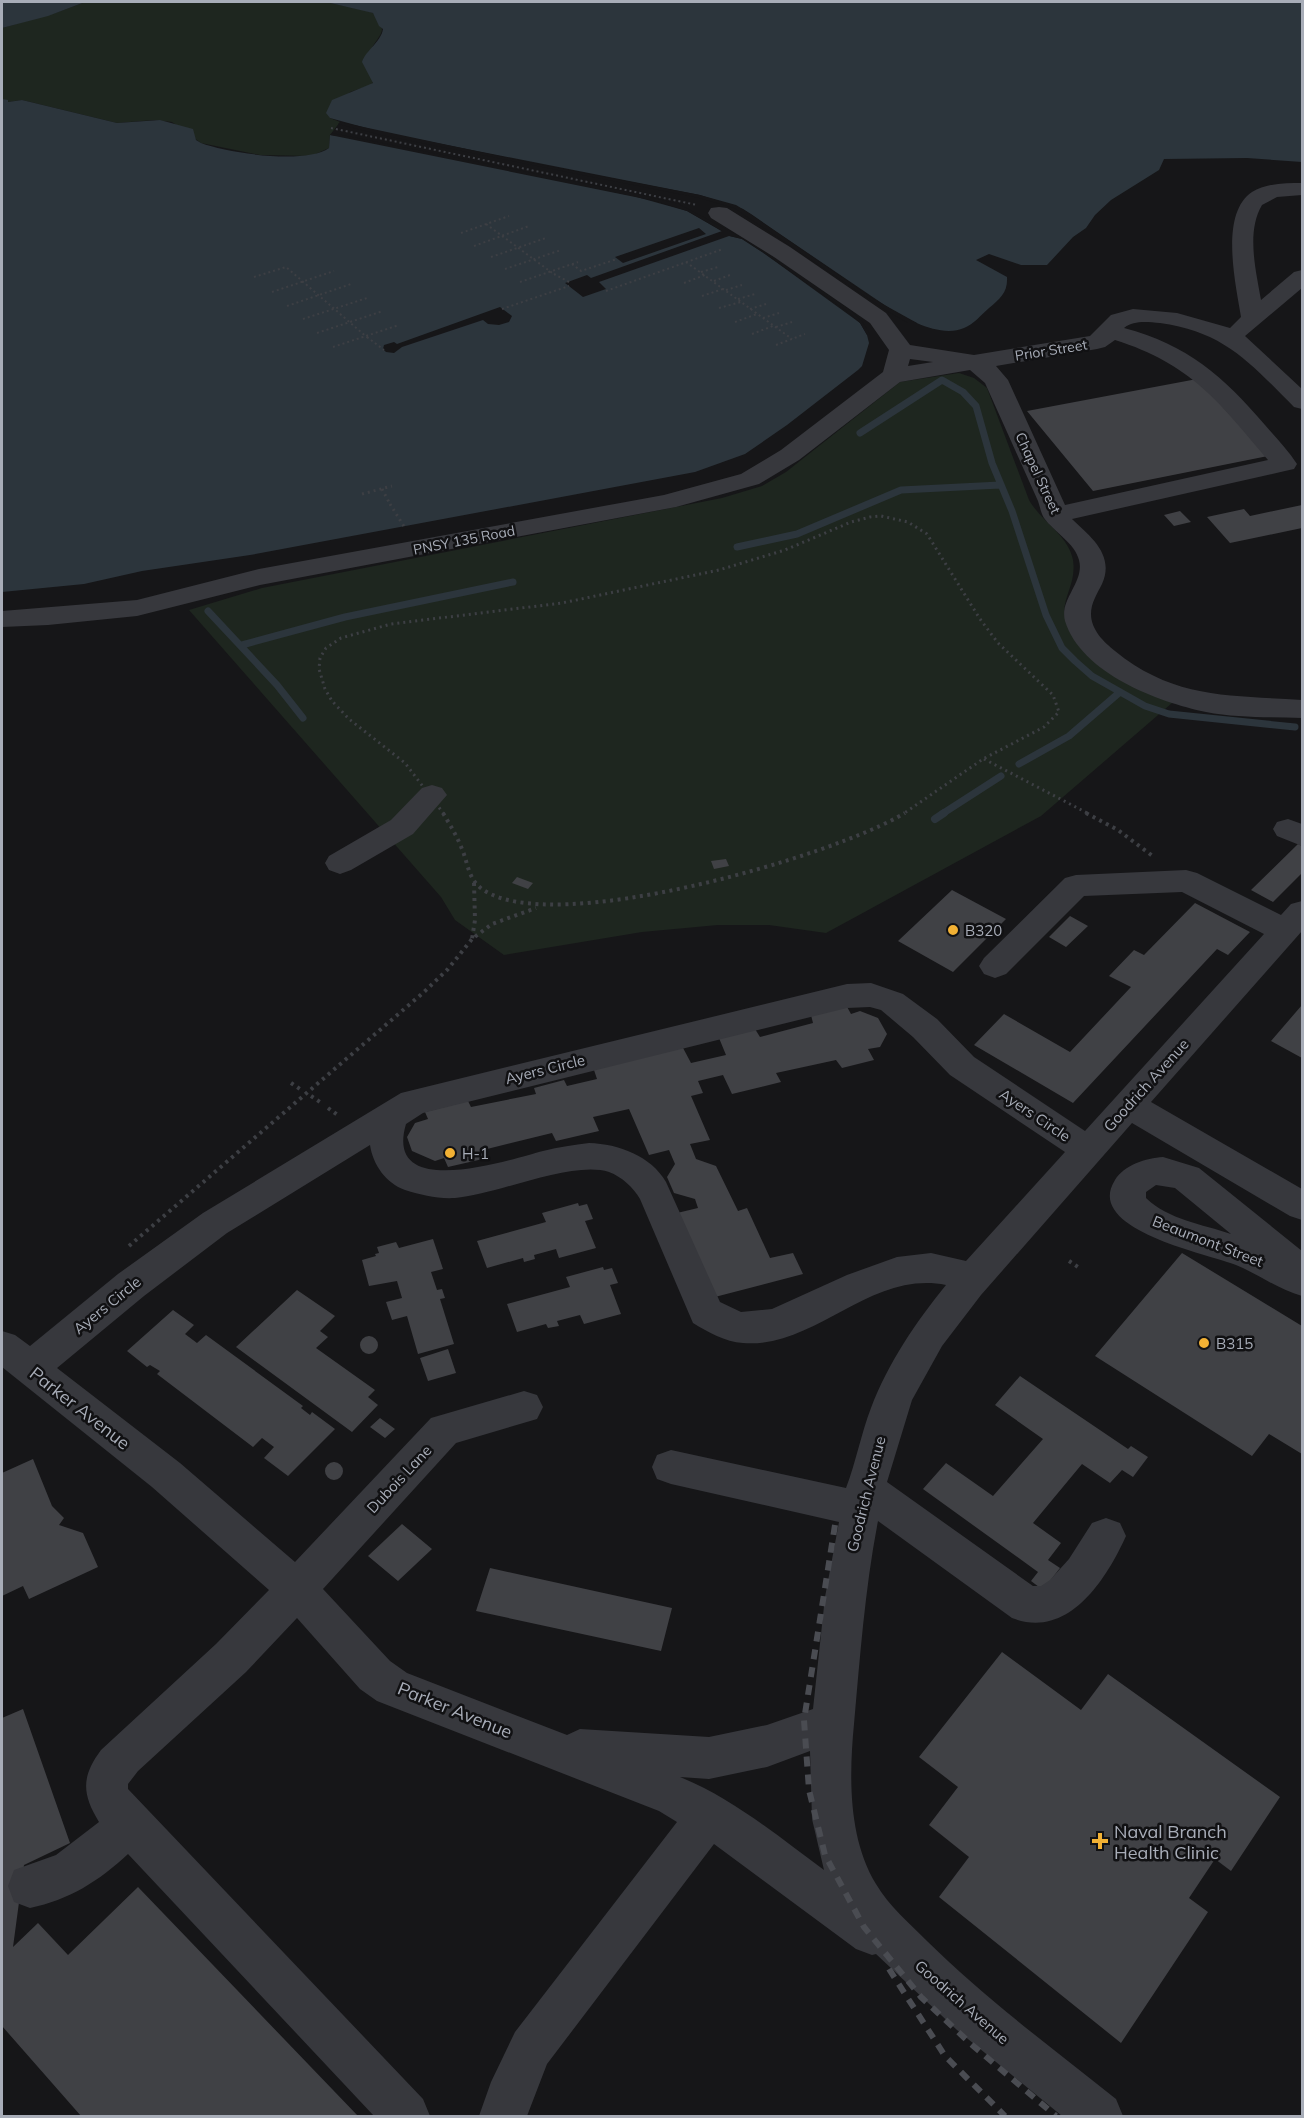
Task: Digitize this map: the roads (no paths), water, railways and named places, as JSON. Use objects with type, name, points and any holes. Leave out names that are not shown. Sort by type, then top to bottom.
[{"type":"street","points":[[1253,318],[1244,264],[1246,216],[1252,203],[1257,199],[1273,192],[1302,189]]},
{"type":"street","points":[[719,213],[782,252],[878,318],[889,330],[900,350],[893,376]]},
{"type":"street","points":[[1302,277],[1232,338],[1302,402]]},
{"type":"street","name":"Prior Street","points":[[893,376],[974,361],[1083,346],[1105,338],[1115,324],[1125,317],[1146,315],[1181,322],[1232,338]]},
{"type":"street","points":[[1055,514],[1285,464],[1209,380],[1179,358],[1139,339],[1110,331]]},
{"type":"street","points":[[900,350],[974,361]]},
{"type":"street","name":"Chapel Street","points":[[974,361],[988,369],[996,380],[1055,514],[1083,542],[1092,558],[1093,578],[1077,610],[1078,621],[1089,640],[1107,658],[1138,678],[1193,700],[1222,705],[1302,710]]},
{"type":"street","name":"PNSY 135 Road","points":[[2,619],[137,608],[259,577],[667,502],[720,489],[750,479],[790,455],[893,376]]},
{"type":"street","points":[[340,863],[402,827],[432,795]]},
{"type":"street","points":[[995,966],[1076,886],[1186,881],[1294,922]]},
{"type":"street","name":"Goodrich Avenue","points":[[1099,2116],[930,1978],[870,1914],[858,1897],[840,1854],[835,1828],[831,1779],[842,1613],[863,1499],[884,1421],[908,1368],[938,1321],[1127,1104],[1294,922]]},
{"type":"street","name":"Ayers Circle","points":[[12,1358],[131,1285],[215,1223],[402,1107],[422,1099],[847,996],[862,994],[891,1002],[925,1028],[962,1066],[1088,1150]]},
{"type":"street","points":[[1127,1104],[1302,1206]]},
{"type":"street","points":[[395,1113],[389,1121],[386,1142],[387,1153],[392,1163],[406,1175],[431,1184],[464,1184],[589,1156],[614,1160],[627,1165],[652,1189],[706,1312],[720,1323],[734,1327],[765,1328],[780,1324],[843,1293],[898,1271],[929,1268],[975,1279]]},
{"type":"street","name":"Beaumont Street","points":[[1302,1271],[1181,1175],[1166,1170],[1146,1173],[1137,1178],[1128,1188],[1130,1203],[1145,1217],[1183,1233],[1240,1251],[1302,1281]]},
{"type":"street","name":"Parker Avenue","points":[[12,1358],[166,1475],[297,1589],[375,1675],[392,1687],[672,1795],[709,1815],[769,1855],[930,1978]]},
{"type":"street","name":"Dubois Lane","points":[[406,2116],[129,1824],[108,1799],[106,1784],[110,1771],[123,1756],[231,1658],[444,1430],[524,1407]]},
{"type":"street","points":[[671,1467],[863,1499],[1026,1605],[1039,1607],[1066,1595],[1106,1536]]},
{"type":"street","points":[[555,1749],[709,1758],[767,1746],[834,1722]]},
{"type":"street","points":[[503,2116],[515,2082],[531,2048],[709,1815]]},
{"type":"street","points":[[30,1886],[48,1884],[75,1870],[129,1824]]},
{"type":"waterway","points":[[860,433],[942,380],[963,392],[976,406],[992,463],[1012,511],[1046,615],[1062,648],[1092,676],[1145,706],[1169,714],[1295,727]]},
{"type":"waterway","points":[[737,547],[797,534],[901,490],[1000,485]]},
{"type":"waterway","points":[[242,645],[345,617],[513,582]]},
{"type":"waterway","points":[[208,611],[277,685],[303,718]]},
{"type":"waterway","points":[[1019,764],[1069,736],[1120,692]]},
{"type":"waterway","points":[[942,814],[1001,776]]},
{"type":"waterway","points":[[935,819],[944,813]]},
{"type":"railway","points":[[835,1525],[804,1720],[809,1790],[825,1855],[864,1927],[921,1997],[971,2044],[1056,2116]]},
{"type":"railway","points":[[889,1969],[945,2056],[1005,2116]]},
{"type":"place","name":"B320","points":[[953,930]]},
{"type":"place","name":"H-1","points":[[450,1153]]},
{"type":"place","name":"B315","points":[[1204,1343]]},
{"type":"place","name":"Naval Branch Health Clinic","points":[[1100,1841]]}]
